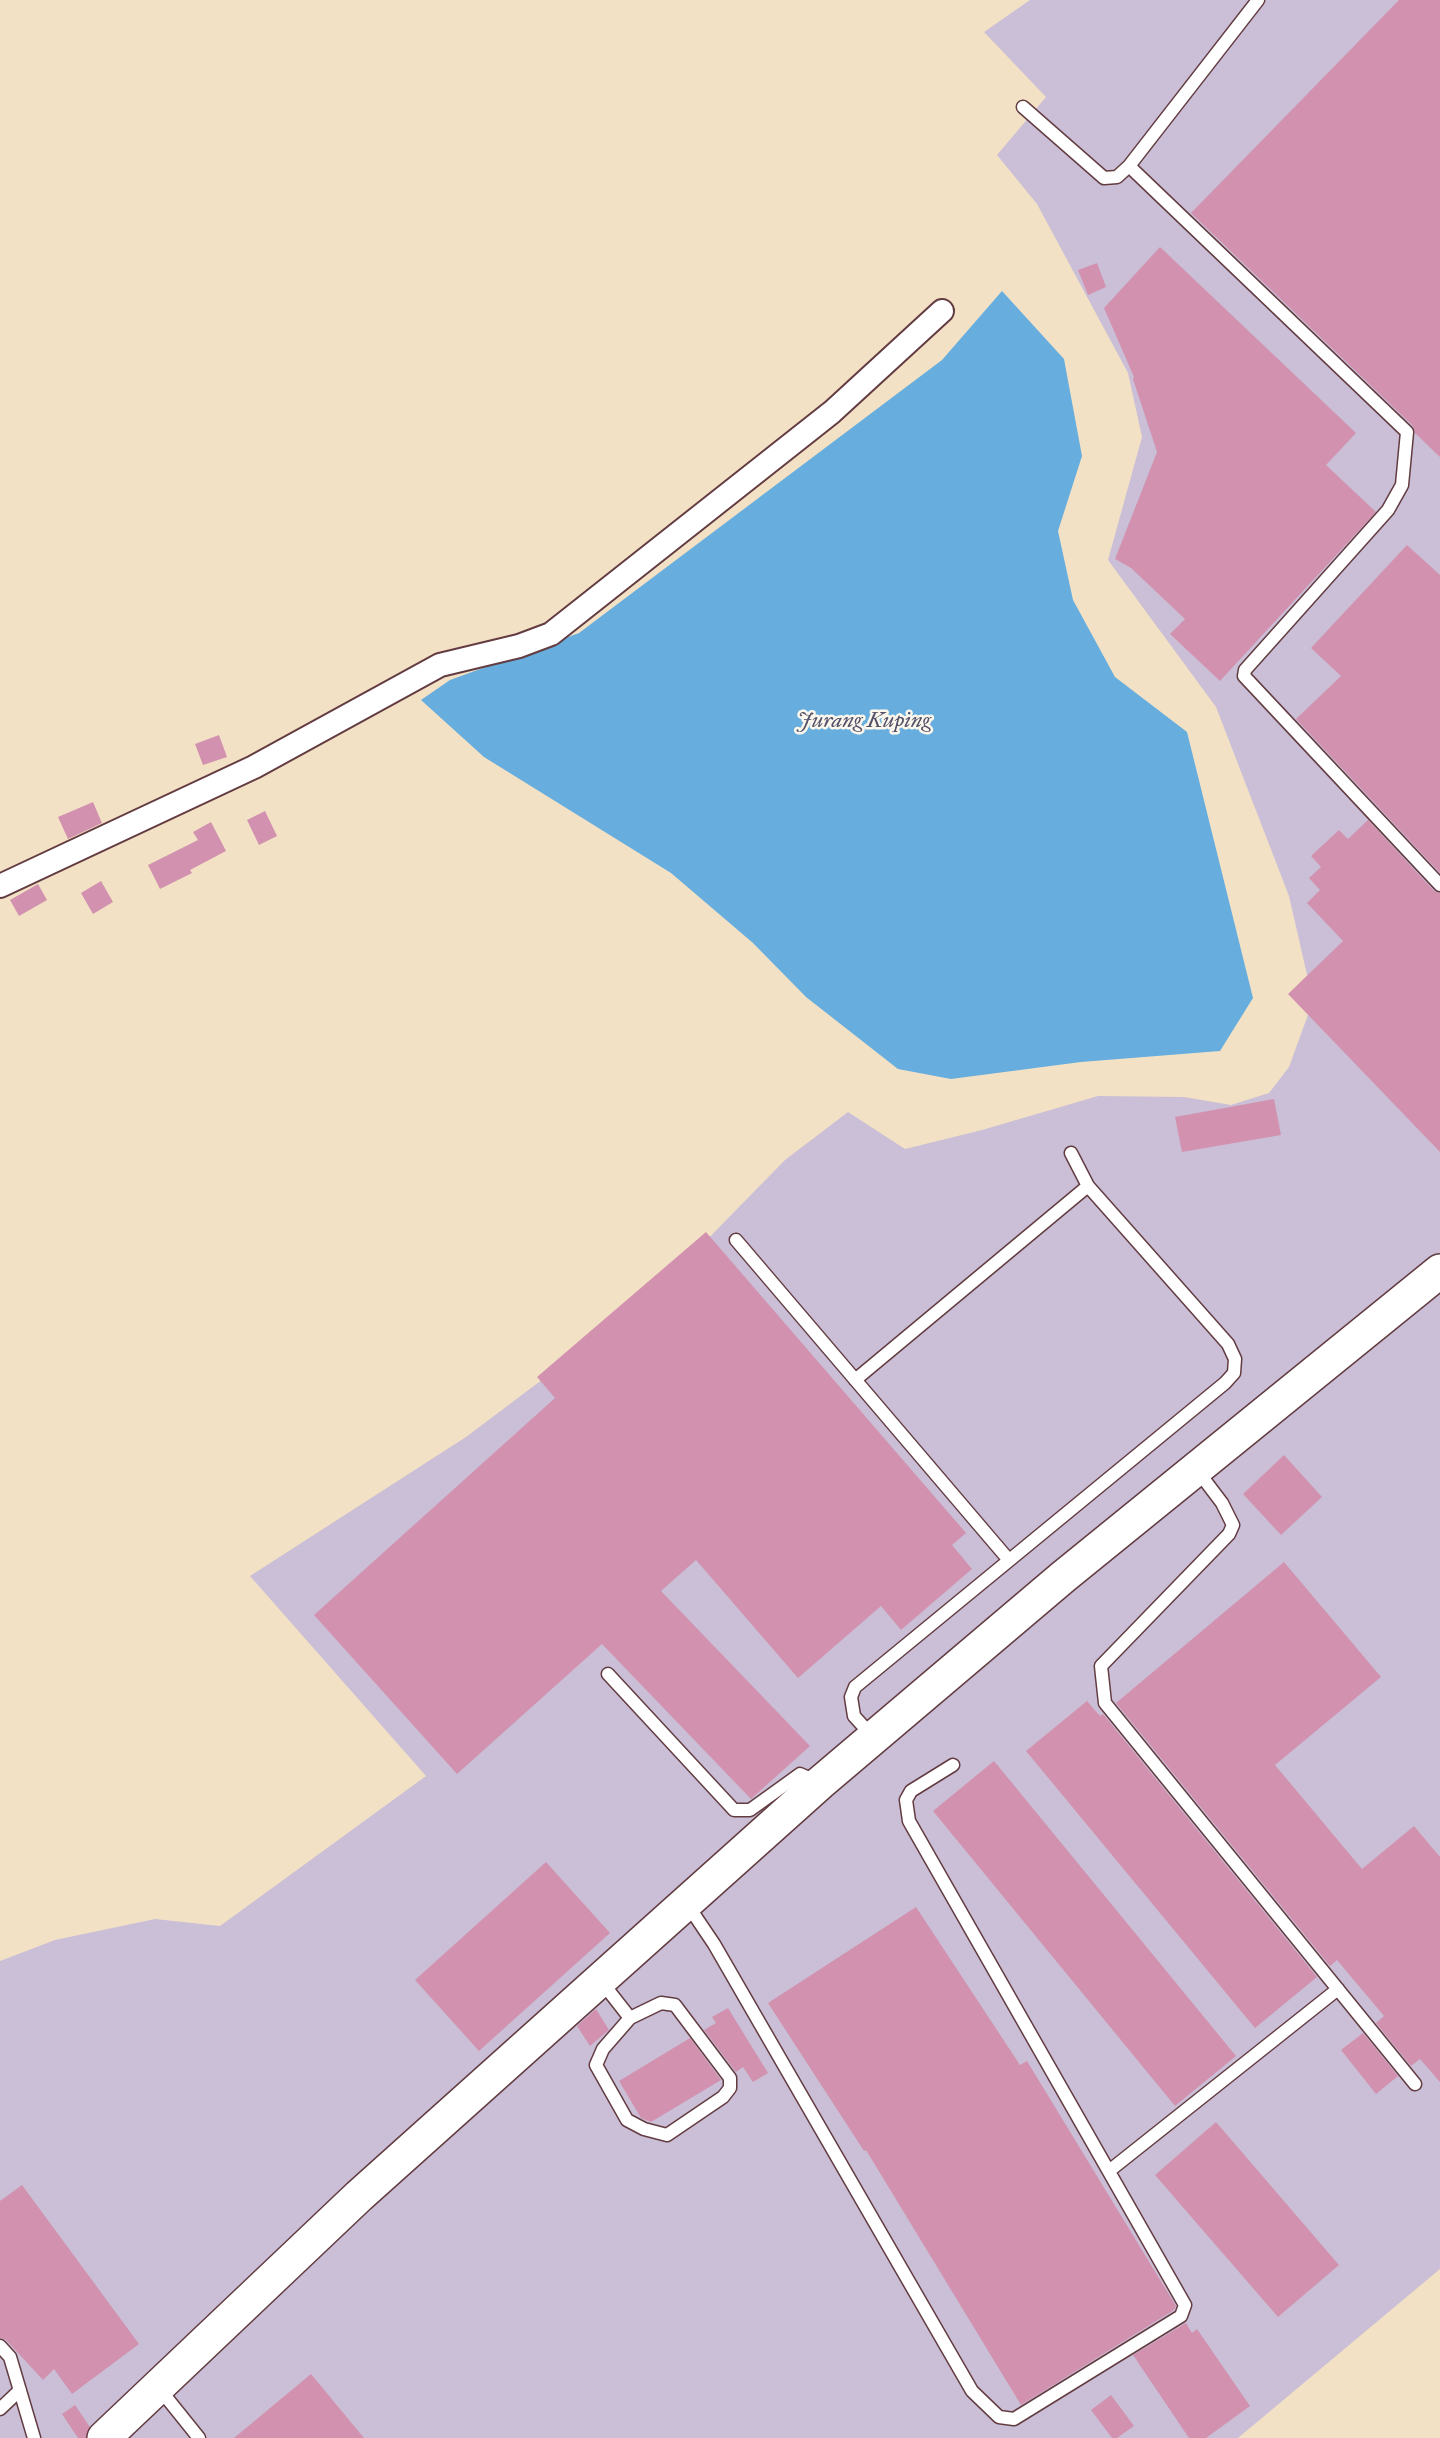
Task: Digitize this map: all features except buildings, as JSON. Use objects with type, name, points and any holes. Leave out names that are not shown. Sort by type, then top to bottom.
[{"type":"street","points":[[0,886],[254,767],[440,665],[519,646],[551,633],[832,412],[942,311]]},
{"type":"street","points":[[104,2438],[359,2196],[820,1783],[1063,1577],[1440,1270]]},
{"type":"lane","points":[[1023,107],[1104,178],[1117,177],[1130,166],[1258,0]]},
{"type":"lane","points":[[1130,166],[1407,432],[1402,485],[1388,510],[1245,670],[1244,676],[1440,885]]},
{"type":"lane","points":[[874,1738],[854,1716],[850,1697],[855,1687],[1225,1383],[1234,1373],[1235,1359],[1228,1344],[1088,1186],[1071,1153]]},
{"type":"lane","points":[[855,1380],[1088,1186]]},
{"type":"lane","points":[[736,1240],[1008,1559]]},
{"type":"lane","points":[[1196,1469],[1222,1503],[1233,1525],[1229,1534],[1101,1666],[1105,1702],[1415,2084]]},
{"type":"lane","points":[[608,1674],[734,1810],[750,1810],[800,1774],[820,1783]]},
{"type":"lane","points":[[687,1903],[714,1944],[972,2391],[999,2416],[1014,2419],[1181,2316],[1185,2305],[909,1821],[906,1800],[911,1791],[953,1765]]},
{"type":"lane","points":[[601,1980],[630,2018]]},
{"type":"lane","points":[[1109,2171],[1338,1989]]},
{"type":"lane","points":[[661,2003],[675,2005],[730,2078],[729,2088],[723,2097],[667,2135],[644,2129],[627,2120],[596,2065],[603,2049],[630,2018],[661,2003]]},
{"type":"lane","points":[[0,2346],[10,2357],[34,2438]]},
{"type":"lane","points":[[158,2386],[200,2438]]},
{"type":"lane","points":[[0,2409],[20,2390]]},
{"type":"shaded area","points":[[1030,0],[1440,0],[1440,2269],[1238,2438],[0,2438],[0,1961],[55,1940],[155,1919],[220,1926],[426,1776],[250,1576],[466,1437],[648,1300],[785,1160],[848,1112],[905,1149],[982,1130],[1098,1096],[1184,1097],[1231,1105],[1269,1093],[1289,1067],[1313,1001],[1289,896],[1216,707],[1108,560],[1142,437],[1128,373],[1037,204],[997,155],[1046,97],[984,32]]},
{"type":"water","name":"Jurang Kuping","points":[[1002,291],[1064,359],[1082,456],[1058,531],[1073,600],[1115,677],[1187,732],[1253,998],[1220,1051],[1081,1062],[951,1079],[898,1069],[806,997],[753,943],[671,873],[484,757],[421,700],[450,680],[579,633],[942,360]]}]
